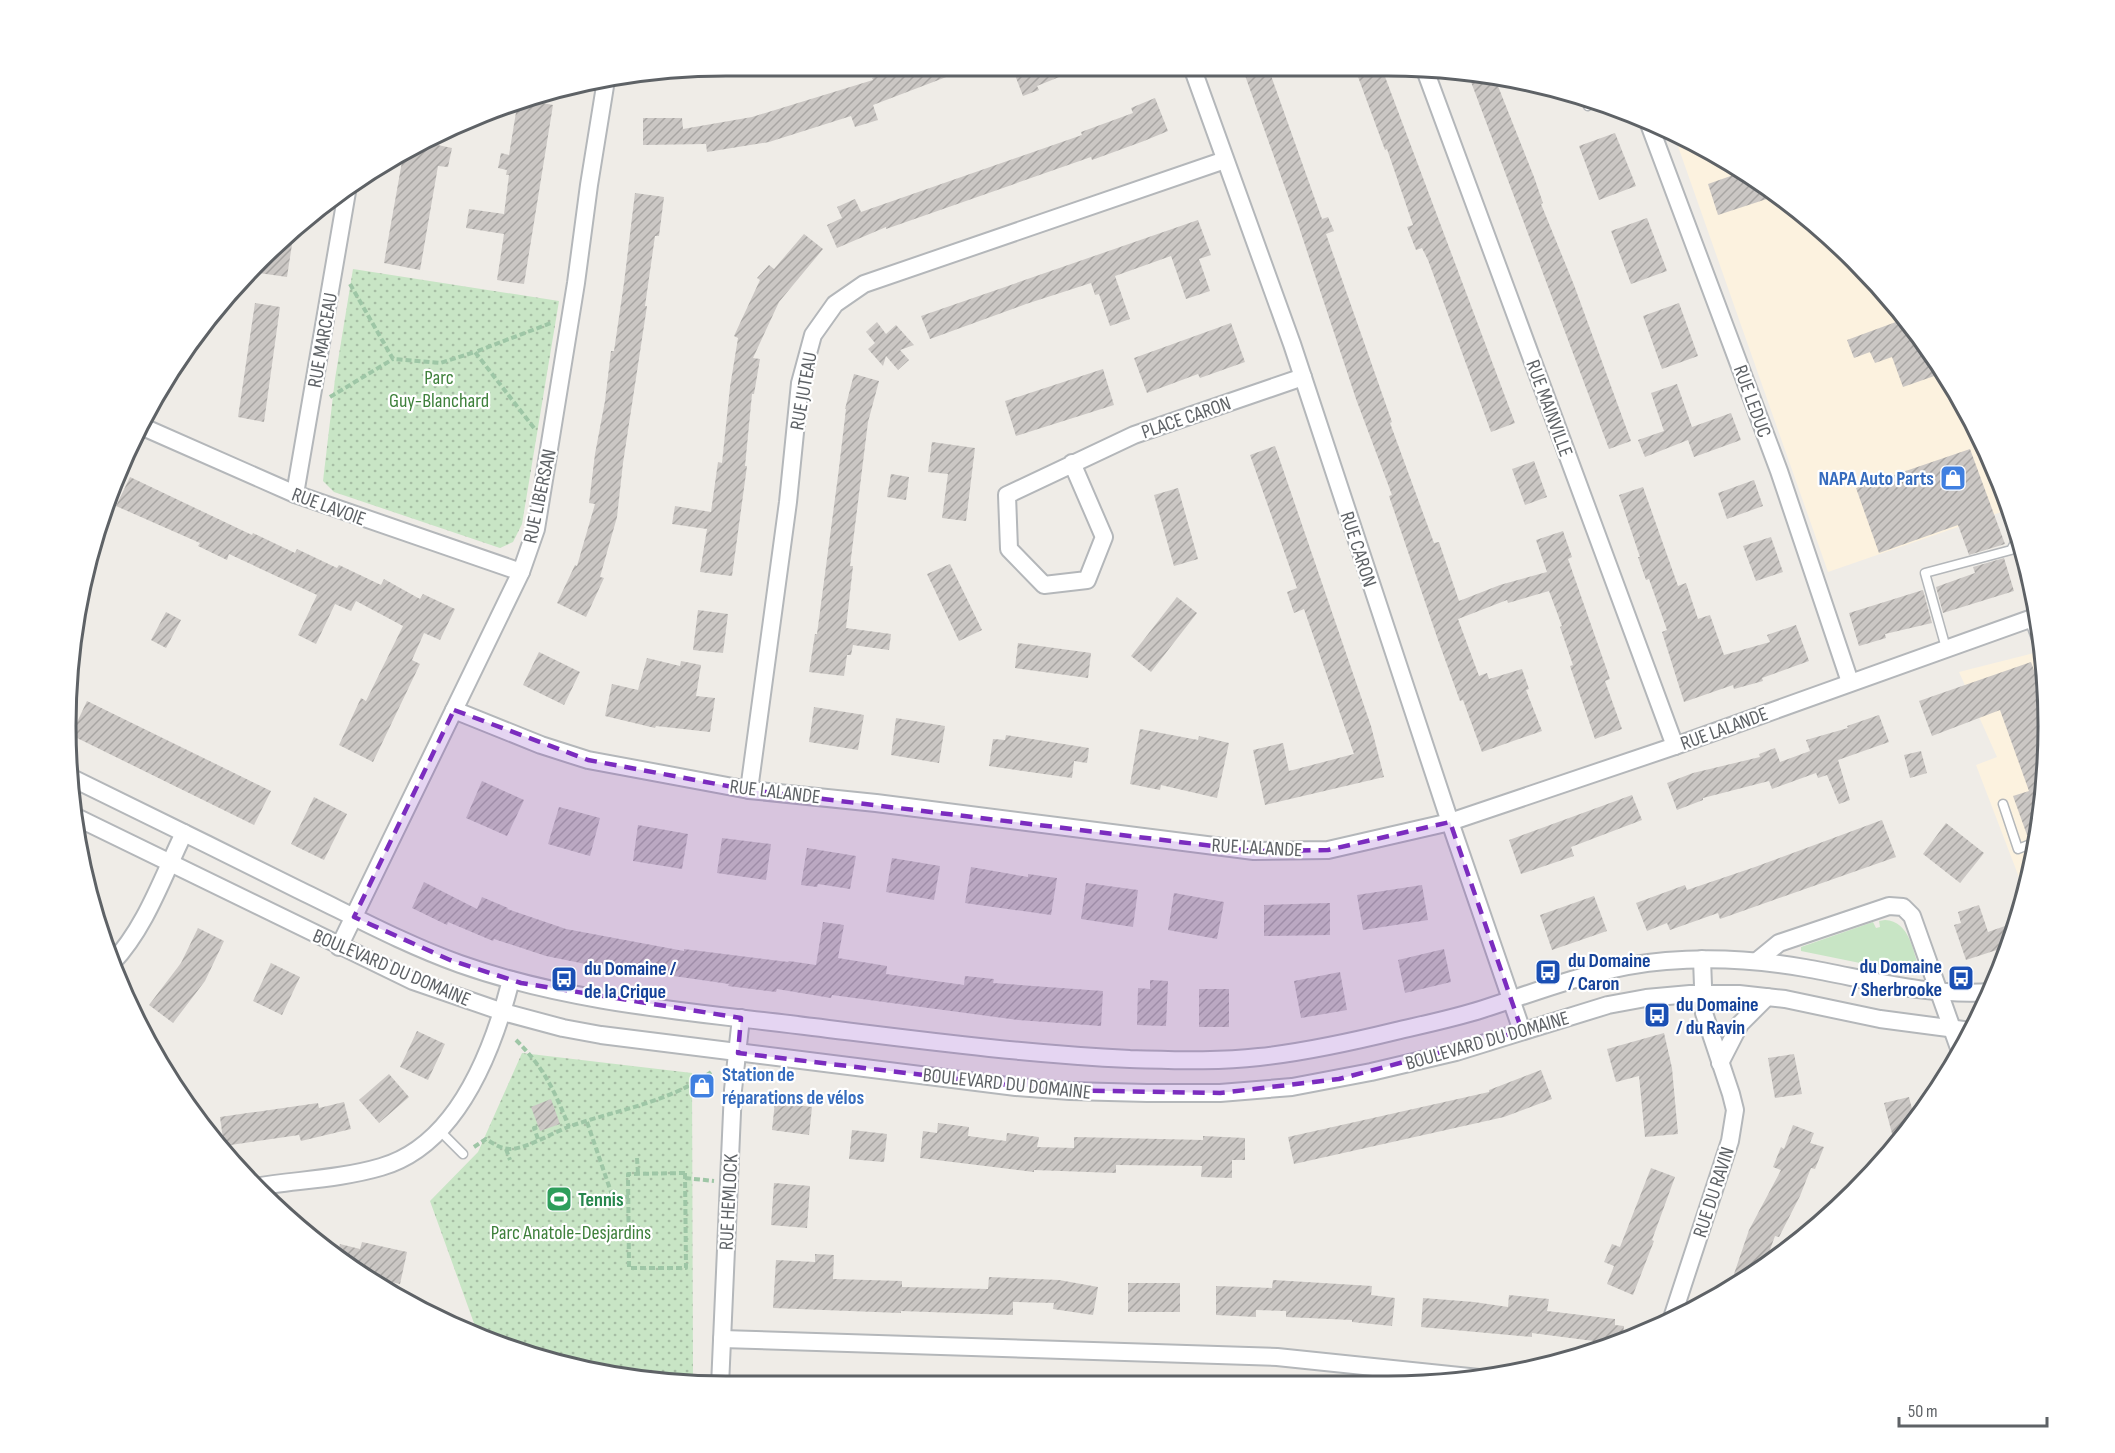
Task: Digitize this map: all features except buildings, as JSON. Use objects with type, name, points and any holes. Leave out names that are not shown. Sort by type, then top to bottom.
[{"type":"street","name":"RUE CARON","points":[[1195,76],[1303,377],[1450,822],[1522,1031]]},
{"type":"street","name":"RUE MAINVILLE","points":[[1428,78],[1675,746]]},
{"type":"street","name":"RUE LIBERSAN","points":[[339,947],[520,572],[536,529],[605,88]]},
{"type":"street","name":"RUE LEDUC","points":[[1652,133],[1779,471],[1850,682]]},
{"type":"street","name":"RUE JUTEAU","points":[[749,790],[788,502],[800,383],[813,335],[835,303],[864,284],[1225,160]]},
{"type":"street","name":"RUE MARCEAU","points":[[295,494],[346,200]]},
{"type":"street","name":"PLACE CARON","points":[[1072,463],[1104,537],[1087,580],[1044,585],[1009,549],[1007,495],[1072,463],[1134,435],[1303,377]]},
{"type":"street","name":"RUE LAVOIE","points":[[149,430],[295,494],[520,572]]},
{"type":"street","name":"RUE LALANDE","points":[[454,710],[541,745],[588,760],[749,790],[876,802],[1254,851],[1328,850],[1450,822],[1675,746],[2029,620]]},
{"type":"street","name":"BOULEVARD DU DOMAINE","points":[[79,782],[433,954],[511,980],[580,995],[947,1044],[1061,1056],[1211,1060],[1255,1058],[1332,1045],[1423,1025],[1604,970],[1652,962],[1702,959],[1757,961],[1940,993],[1981,992]]},
{"type":"street","name":"BOULEVARD DU DOMAINE","points":[[84,821],[339,947],[413,981],[503,1012],[562,1028],[601,1035],[1043,1089],[1103,1093],[1220,1093],[1292,1087],[1426,1059],[1564,1017],[1627,1001],[1702,994],[1767,997],[1818,1005],[1880,1019],[1963,1030]]},
{"type":"street","points":[[119,956],[136,931],[184,833]]},
{"type":"street","points":[[1757,961],[1779,943],[1889,906],[1903,907],[1912,916],[1957,1041]]},
{"type":"street","name":"RUE DU RAVIN","points":[[1675,1310],[1734,1123],[1735,1110],[1731,1094],[1704,1013],[1702,959]]},
{"type":"street","points":[[266,1185],[379,1168],[412,1153],[439,1130],[456,1110],[475,1078],[492,1042],[511,980]]},
{"type":"street","points":[[1720,1062],[1740,1024],[1767,997]]},
{"type":"street","name":"RUE HEMLOCK","points":[[720,1376],[733,1089],[741,1018]]},
{"type":"street","points":[[722,1339],[1277,1357],[1441,1374]]},
{"type":"lane","points":[[1946,648],[1925,573],[2011,550],[2013,547]]},
{"type":"lane","points":[[2003,804],[2018,849],[2027,846]]},
{"type":"lane","points":[[439,1130],[463,1154]]},
{"type":"path","points":[[336,260],[393,359]]},
{"type":"path","points":[[310,408],[393,359],[440,363],[571,316]]},
{"type":"path","points":[[475,351],[550,447]]},
{"type":"path","points":[[516,1040],[547,1077],[569,1127]]},
{"type":"path","points":[[486,1138],[506,1149],[517,1148],[569,1127],[692,1086],[711,1072]]},
{"type":"path","points":[[555,1109],[561,1107]]},
{"type":"path","points":[[587,1122],[611,1192],[618,1197],[629,1197]]},
{"type":"path","points":[[538,1127],[534,1128],[538,1139]]},
{"type":"path","points":[[506,1149],[510,1160]]},
{"type":"path","points":[[637,1158],[638,1174]]},
{"type":"path","points":[[685,1173],[686,1268],[630,1268],[628,1174],[638,1174],[685,1173]]},
{"type":"path","points":[[685,1178],[716,1181]]},
{"type":"highlighted area","points":[[454,710],[588,760],[749,790],[1254,851],[1328,850],[1450,822],[1522,1031],[1339,1079],[1220,1093],[1050,1090],[738,1053],[741,1018],[521,983],[450,960],[354,917]]},
{"type":"shaded area","points":[[1678,145],[1750,186],[1784,211],[1848,267],[1877,298],[1929,365],[1951,402],[1989,478],[2002,512],[1828,572]]},
{"type":"shaded area","points":[[2034,653],[2037,684],[2037,769],[2033,811],[2020,879],[1976,765],[1997,757],[1959,672]]},
{"type":"green space","name":"Parc Guy-Blanchard","points":[[353,269],[559,301],[522,524],[513,542],[500,548],[334,492],[323,481],[335,379]]},
{"type":"green space","points":[[1885,920],[1900,926],[1905,932],[1920,971],[1914,974],[1801,951],[1801,947],[1873,922],[1876,928],[1880,927],[1879,921]]},
{"type":"green space","name":"Parc Anatole-Desjardins","points":[[522,1053],[692,1073],[693,1375],[642,1371],[600,1364],[518,1342],[475,1326],[430,1201],[478,1152]]},
{"type":"place","name":"NAPA Auto Parts","points":[[1953,478]]},
{"type":"place","name":"du Domaine / Caron","points":[[1548,972]]},
{"type":"place","name":"du Domaine / Sherbrooke","points":[[1961,978]]},
{"type":"place","name":"du Domaine / de la Crique","points":[[564,979]]},
{"type":"place","name":"du Domaine / du Ravin","points":[[1657,1015]]},
{"type":"place","name":"Station de réparations de vélos","points":[[702,1086]]},
{"type":"place","name":"Tennis","points":[[559,1199]]}]
